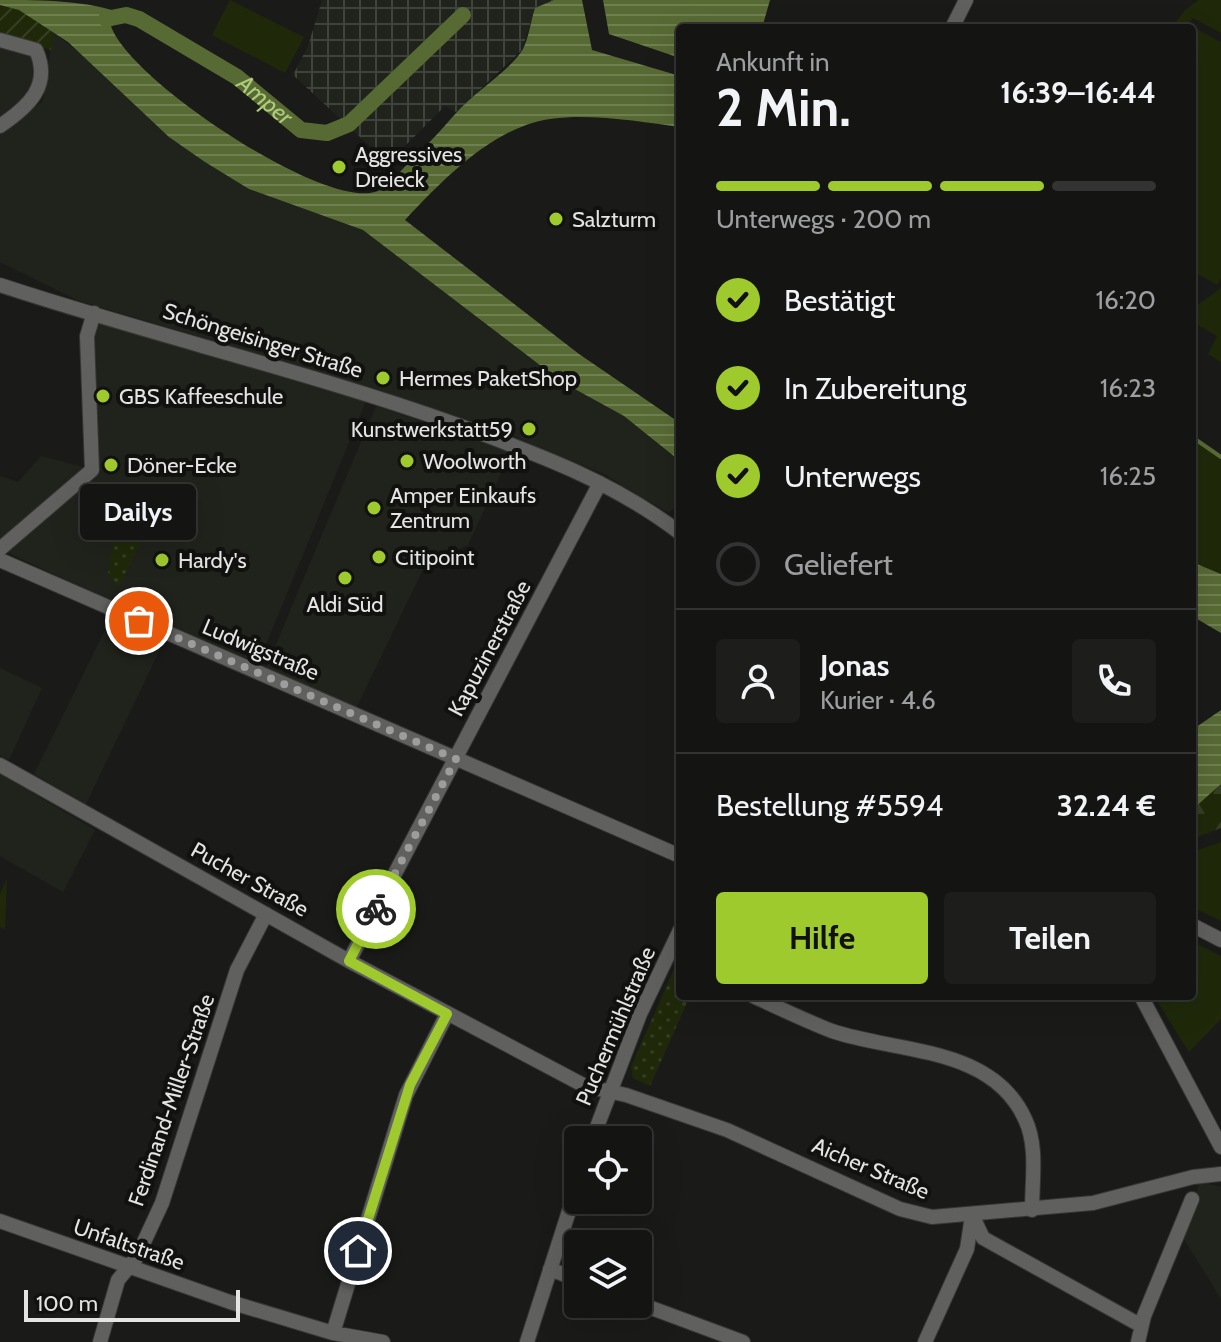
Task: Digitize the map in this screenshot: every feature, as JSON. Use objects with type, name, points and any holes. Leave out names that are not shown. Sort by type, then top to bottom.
[{"type":"street","points":[[954,24],[966,0]]},
{"type":"street","points":[[0,40],[36,50],[41,61],[38,93],[31,104],[0,126]]},
{"type":"street","name":"Schöngeisinger Straße","points":[[0,285],[401,405],[554,461],[600,483],[676,528]]},
{"type":"street","points":[[0,549],[92,470],[87,336],[94,313]]},
{"type":"street","name":"Kapuzinerstraße","points":[[349,961],[600,483]]},
{"type":"street","name":"Ludwigstraße","points":[[0,560],[676,854]]},
{"type":"street","name":"Pucher Straße","points":[[0,765],[447,1014],[585,1086],[608,1092]]},
{"type":"street","name":"Ferdinand-Miller-Straße","points":[[100,1342],[118,1280],[128,1269],[162,1203],[237,970],[266,914]]},
{"type":"street","points":[[1196,927],[1221,940]]},
{"type":"street","name":"Puchermühlstraße","points":[[597,1126],[608,1092],[674,959]]},
{"type":"street","points":[[762,1000],[833,1031],[970,1066],[994,1078],[1019,1108],[1030,1133],[1032,1210]]},
{"type":"street","points":[[1143,1000],[1221,1147]]},
{"type":"street","points":[[333,1333],[406,1095],[447,1014]]},
{"type":"street","name":"Aicher Straße","points":[[608,1092],[660,1106],[763,1144],[907,1212],[932,1217],[1093,1203],[1193,1177],[1221,1174]]},
{"type":"street","points":[[1139,1341],[1140,1325],[1192,1199]]},
{"type":"street","points":[[527,1342],[568,1214]]},
{"type":"street","points":[[972,1215],[983,1238],[1140,1325]]},
{"type":"street","points":[[925,1342],[967,1249],[972,1215]]},
{"type":"street","name":"Unfaltstraße","points":[[0,1221],[128,1269],[333,1333],[383,1342]]},
{"type":"street","points":[[550,1269],[564,1274]]},
{"type":"street","points":[[652,1308],[743,1342]]},
{"type":"shaded area","points":[[0,0],[49,1],[81,4],[126,15],[122,22],[111,26],[125,49],[152,77],[188,106],[229,135],[313,180],[349,192],[375,192],[389,183],[464,104],[517,57],[525,44],[535,8],[554,0],[582,0],[592,50],[676,75],[676,127],[582,117],[543,120],[526,125],[476,153],[405,220],[579,354],[676,420],[676,458],[624,416],[562,382],[363,230],[249,189],[205,162],[169,137],[68,42],[19,10],[0,5]]},
{"type":"shaded area","points":[[322,0],[554,0],[535,8],[522,50],[456,112],[445,106],[388,163],[293,75],[308,46]]},
{"type":"shaded area","points":[[603,0],[770,0],[763,24],[676,24],[676,57],[609,34]]},
{"type":"shaded area","points":[[53,32],[249,189],[363,230],[562,382],[625,416],[676,458],[676,505],[669,513],[604,474],[506,433],[376,389],[79,301],[0,262],[0,131],[43,101]]},
{"type":"shaded area","points":[[0,44],[34,52],[38,63],[29,101],[0,120]]},
{"type":"shaded area","points":[[86,316],[366,401],[256,669],[0,549],[0,476],[18,482],[41,456],[90,469]]},
{"type":"shaded area","name":"Citipoint","points":[[376,406],[511,452],[468,545],[426,563],[354,713],[264,673]]},
{"type":"shaded area","points":[[1196,564],[1221,574],[1221,633],[1196,618]]},
{"type":"shaded area","points":[[112,616],[165,639],[86,804],[34,774]]},
{"type":"shaded area","points":[[0,668],[42,688],[9,760],[0,755]]},
{"type":"shaded area","points":[[1221,710],[1221,784],[1196,806],[1196,727]]},
{"type":"shaded area","points":[[0,774],[95,830],[63,892],[0,856]]},
{"type":"shaded area","points":[[1200,1182],[1221,1187],[1221,1299],[1182,1236]]},
{"type":"green space","points":[[230,0],[304,37],[285,73],[212,35]]},
{"type":"green space","points":[[1199,0],[1221,0],[1221,33],[1193,18],[1188,24],[1174,24],[1185,10]]},
{"type":"green space","points":[[0,5],[19,10],[53,32],[51,50],[0,37]]},
{"type":"green space","points":[[1196,29],[1221,42],[1221,278],[1217,285],[1196,273]]},
{"type":"green space","points":[[1221,288],[1221,362],[1208,354],[1217,336],[1196,324],[1196,306]]},
{"type":"green space","points":[[1196,440],[1221,457],[1221,574],[1196,564]]},
{"type":"green space","points":[[123,482],[157,487],[162,501],[119,586],[108,575]]},
{"type":"green space","points":[[1221,784],[1221,828],[1196,837],[1196,806]]},
{"type":"green space","points":[[1221,842],[1221,921],[1196,909],[1196,851]]},
{"type":"green space","points":[[7,878],[5,929],[0,927],[0,894]]},
{"type":"green space","points":[[1196,943],[1221,956],[1221,1019],[1189,1052],[1156,1000],[1196,1000]]},
{"type":"green space","points":[[674,969],[676,1000],[688,1000],[650,1086],[633,1078],[631,1067]]},
{"type":"waterway","name":"Amper","points":[[106,19],[126,15],[139,19],[237,77],[301,130],[327,133],[349,124],[463,15]]},
{"type":"waterway","name":"Amper","points":[[1196,440],[1221,457]]},
{"type":"way so far","points":[[139,621],[414,738],[456,759],[376,909]]},
{"type":"place","name":"Aggressives Dreieck","points":[[339,167]]},
{"type":"place","name":"Salzturm","points":[[556,219]]},
{"type":"place","name":"Hermes PaketShop","points":[[383,378]]},
{"type":"place","name":"GBS Kaffeeschule","points":[[103,396]]},
{"type":"place","name":"Kunstwerkstatt59","points":[[529,429]]},
{"type":"place","name":"Woolworth","points":[[407,461]]},
{"type":"place","name":"Döner-Ecke","points":[[111,465]]},
{"type":"place","name":"Amper Einkaufs Zentrum","points":[[374,508]]},
{"type":"place","name":"Citipoint","points":[[379,557]]},
{"type":"place","name":"Hardy's","points":[[162,560]]},
{"type":"place","name":"Aldi Süd","points":[[345,578]]},
{"type":"place","name":"Dailys","points":[[139,621]]},
{"type":"route","points":[[358,1251],[410,1085],[447,1014],[349,961],[376,909]]}]
